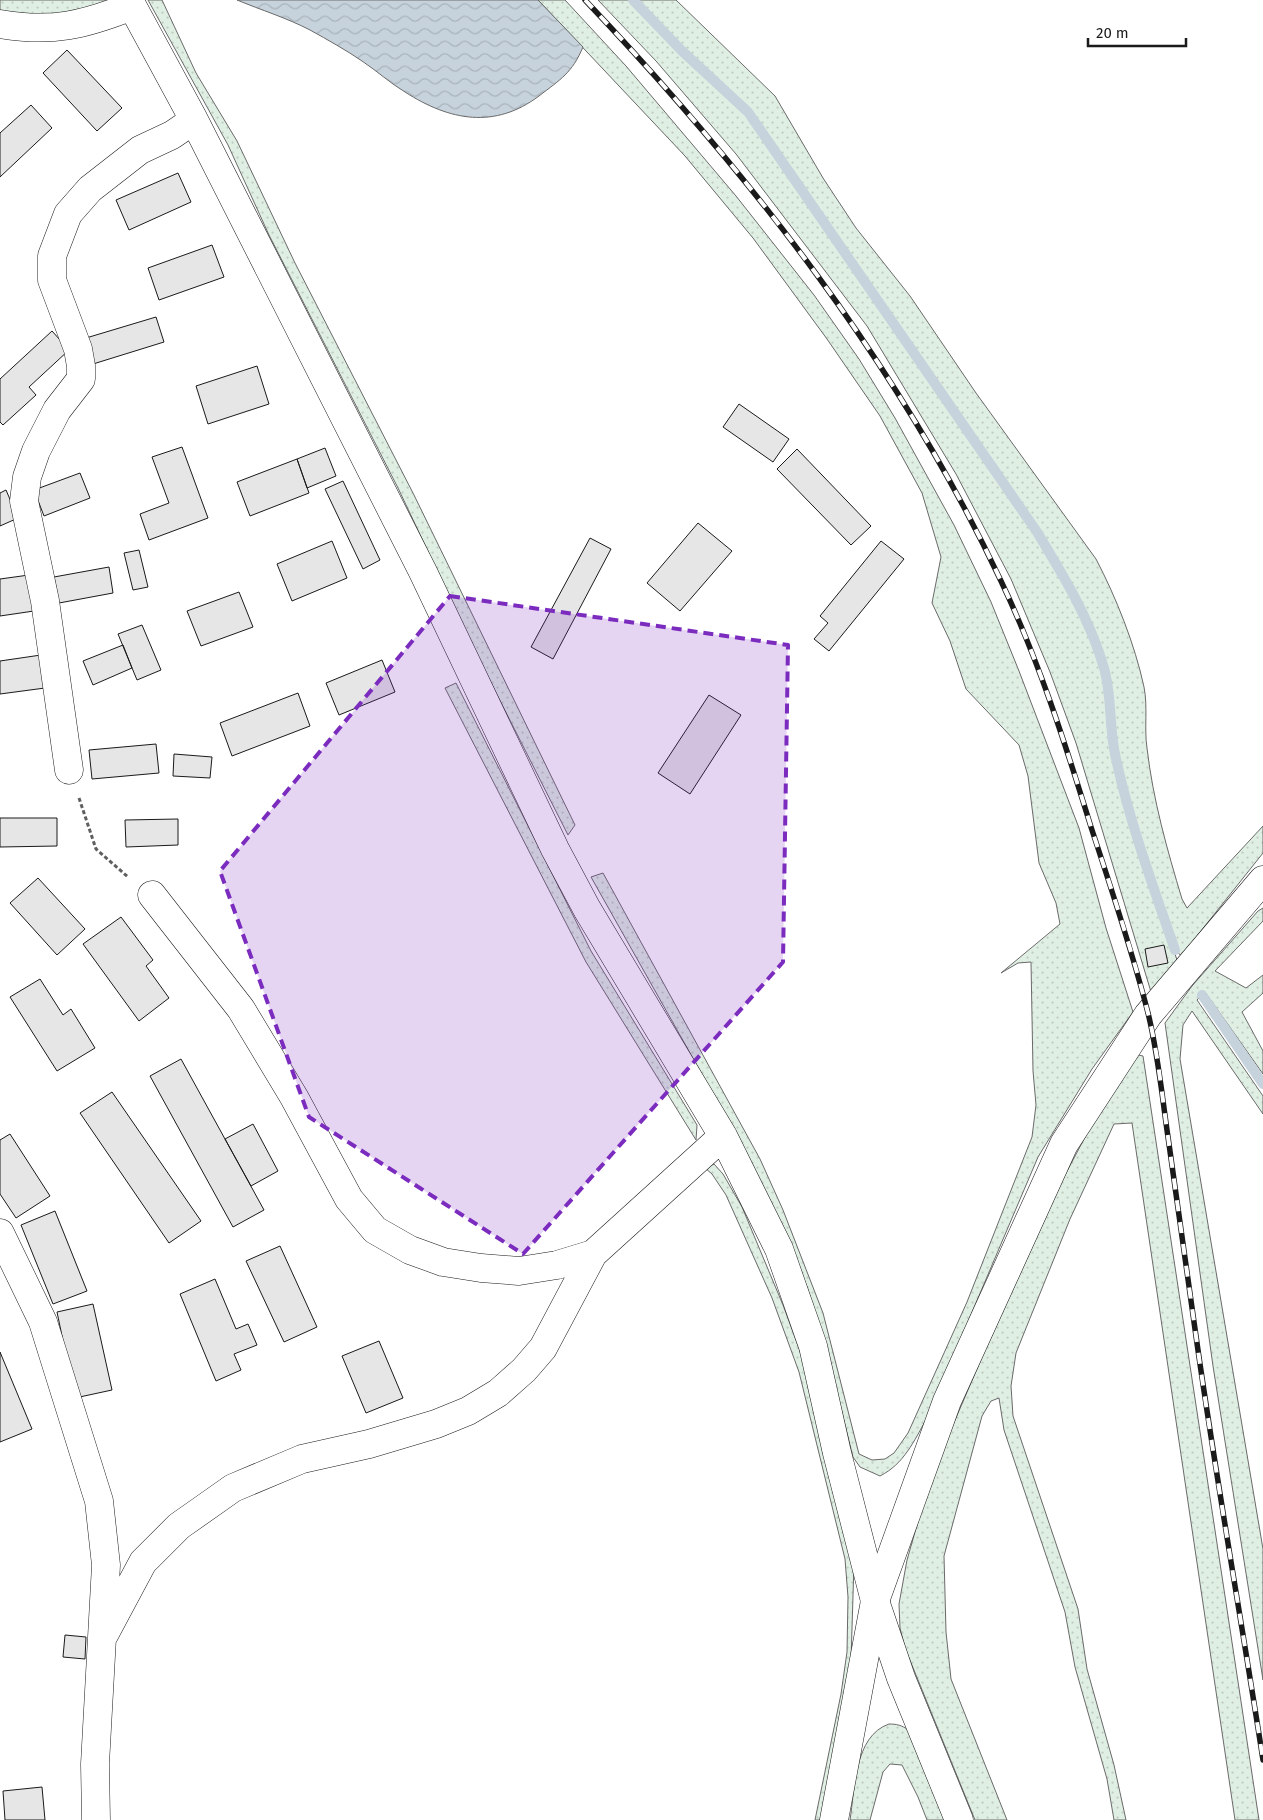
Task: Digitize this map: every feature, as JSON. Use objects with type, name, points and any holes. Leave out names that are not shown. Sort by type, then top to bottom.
[{"type":"street","points":[[0,24],[56,28],[94,21],[131,3],[194,120],[423,572],[555,849],[587,909],[723,1136],[779,1248],[813,1346],[837,1453],[875,1601],[900,1678],[959,1820]]},
{"type":"street","points":[[69,770],[45,601],[24,500],[26,477],[36,451],[57,410],[81,379],[78,350],[52,280],[52,256],[68,214],[90,189],[140,150],[172,135],[194,120]]},
{"type":"street","points":[[834,1820],[875,1601],[947,1401],[1064,1144],[1148,1015],[1263,880]]},
{"type":"street","points":[[152,896],[241,1009],[294,1097],[350,1199],[375,1230],[410,1250],[443,1262],[482,1268],[519,1271],[557,1265],[593,1254]]},
{"type":"street","points":[[104,1635],[143,1562],[179,1526],[233,1488],[302,1459],[369,1444],[436,1424],[468,1411],[498,1393],[524,1370],[543,1348],[593,1254],[723,1136]]},
{"type":"street","points":[[0,1232],[43,1322],[99,1501],[106,1565],[104,1635],[95,1764],[96,1820]]},
{"type":"path","points":[[69,770],[96,849],[116,868],[152,896]]},
{"type":"highlighted area","points":[[450,596],[788,645],[783,962],[523,1254],[309,1117],[220,871]]},
{"type":"green space","points":[[0,0],[107,1],[90,12],[50,18],[0,14]]},
{"type":"green space","points":[[148,0],[162,0],[196,73],[237,141],[295,263],[414,495],[575,825],[568,835],[479,659],[398,488],[269,235],[228,145]]},
{"type":"green space","points":[[538,0],[565,0],[626,66],[736,196],[814,295],[859,359],[895,418],[954,525],[991,602],[1019,671],[1079,828],[1106,928],[1133,1012],[1092,1069],[1038,1157],[927,1418],[902,1458],[896,1465],[880,1476],[860,1467],[853,1457],[823,1336],[807,1287],[786,1238],[730,1124],[591,877],[603,873],[760,1159],[783,1210],[823,1313],[859,1454],[872,1460],[885,1459],[894,1453],[908,1433],[967,1302],[1032,1137],[1036,1105],[1033,1071],[1031,962],[1018,963],[1001,973],[1060,924],[1056,903],[1039,863],[1028,776],[1019,745],[966,689],[950,641],[932,603],[941,557],[922,493],[880,416],[827,339],[753,238],[685,156]]},
{"type":"green space","points":[[598,0],[631,0],[681,51],[747,113],[1035,533],[1070,588],[1102,668],[1111,715],[1113,753],[1130,819],[1177,960],[1151,992],[1076,743],[1050,672],[1011,579],[956,474],[867,326],[736,154],[656,61]]},
{"type":"green space","points":[[635,0],[676,0],[775,96],[823,178],[856,228],[910,296],[976,393],[1096,559],[1111,589],[1136,655],[1144,687],[1146,740],[1153,786],[1171,862],[1182,899],[1187,908],[1263,826],[1263,853],[1181,956],[1176,950],[1133,818],[1116,752],[1113,715],[1105,668],[1073,587],[1038,532],[978,448],[749,111],[683,50]]},
{"type":"green space","points":[[456,683],[591,951],[697,1125],[696,1140],[586,962],[445,688]]},
{"type":"green space","points":[[1263,908],[1263,921],[1215,971],[1246,988],[1263,975],[1263,993],[1242,1012],[1263,1051],[1263,1074],[1205,992],[1197,1000],[1263,1096],[1263,1114],[1192,1011],[1183,1025],[1180,1059],[1263,1549],[1263,1680],[1213,1366],[1165,1023],[1192,986],[1258,911]]},
{"type":"green space","points":[[1134,1054],[1143,1056],[1259,1820],[1235,1820],[1132,1123],[1114,1124],[1070,1219],[1016,1353],[1011,1386],[1013,1416],[1078,1609],[1087,1669],[1114,1765],[1126,1820],[1114,1820],[1107,1779],[1075,1667],[1065,1612],[1004,1430],[999,1398],[991,1401],[982,1416],[944,1556],[946,1632],[951,1679],[1007,1820],[975,1820],[905,1648],[900,1628],[899,1604],[907,1560],[931,1476],[983,1355],[1065,1175],[1092,1124]]},
{"type":"green space","points":[[714,1164],[723,1174],[742,1207],[783,1305],[805,1365],[854,1563],[851,1661],[821,1820],[815,1820],[841,1694],[847,1652],[848,1597],[845,1559],[799,1372],[772,1298],[726,1195],[712,1174],[705,1168]]},
{"type":"green space","points":[[889,1724],[903,1727],[914,1737],[926,1759],[949,1820],[927,1820],[902,1765],[890,1764],[883,1772],[870,1820],[850,1820],[855,1779],[863,1751],[877,1730]]},
{"type":"water","points":[[237,0],[538,0],[583,47],[575,63],[560,80],[522,106],[506,113],[489,117],[456,115],[422,102],[356,57],[310,30]]},
{"type":"building","points":[[67,50],[122,108],[97,131],[43,73]]},
{"type":"building","points":[[31,105],[52,128],[0,177],[0,133]]},
{"type":"building","points":[[178,173],[191,202],[129,230],[116,200]]},
{"type":"building","points":[[212,245],[224,277],[159,300],[148,268]]},
{"type":"building","points":[[156,317],[164,342],[93,364],[86,338]]},
{"type":"building","points":[[52,331],[69,350],[29,387],[36,395],[3,425],[0,422],[0,379]]},
{"type":"building","points":[[257,366],[269,404],[208,424],[196,386]]},
{"type":"building","points":[[739,404],[789,439],[773,462],[723,427]]},
{"type":"building","points":[[182,447],[208,518],[149,540],[140,514],[169,503],[152,457]]},
{"type":"building","points":[[325,448],[336,476],[307,488],[297,459]]},
{"type":"building","points":[[797,449],[871,526],[851,545],[777,469]]},
{"type":"building","points":[[297,459],[309,493],[250,516],[237,482]]},
{"type":"building","points":[[80,473],[90,498],[44,516],[34,490]]},
{"type":"building","points":[[343,481],[380,560],[363,569],[325,489]]},
{"type":"building","points":[[6,490],[18,518],[0,526],[0,493]]},
{"type":"building","points":[[698,523],[732,551],[680,611],[647,583]]},
{"type":"building","points":[[590,538],[611,549],[553,659],[531,647]]},
{"type":"building","points":[[332,541],[347,578],[292,601],[277,564]]},
{"type":"building","points":[[881,541],[904,559],[829,651],[814,639],[828,623],[820,616]]},
{"type":"building","points":[[139,550],[148,587],[133,590],[124,553]]},
{"type":"building","points":[[109,567],[113,593],[59,603],[54,577]]},
{"type":"building","points":[[29,575],[34,611],[0,616],[0,579]]},
{"type":"building","points":[[239,592],[253,627],[201,646],[187,611]]},
{"type":"building","points":[[142,625],[161,670],[137,680],[118,634]]},
{"type":"building","points":[[123,645],[132,668],[93,685],[83,661]]},
{"type":"building","points":[[41,655],[45,688],[0,694],[0,661]]},
{"type":"building","points":[[382,660],[395,692],[339,715],[326,683]]},
{"type":"building","points":[[298,693],[310,726],[232,756],[220,723]]},
{"type":"building","points":[[709,695],[741,715],[690,794],[658,773]]},
{"type":"building","points":[[156,744],[159,773],[92,779],[89,750]]},
{"type":"building","points":[[174,754],[212,757],[210,778],[173,776]]},
{"type":"building","points":[[0,818],[57,818],[57,846],[0,847]]},
{"type":"building","points":[[178,819],[178,845],[126,847],[125,820]]},
{"type":"building","points":[[38,878],[85,929],[57,955],[10,903]]},
{"type":"building","points":[[121,917],[153,960],[146,966],[169,998],[139,1021],[83,944]]},
{"type":"building","points":[[1164,945],[1168,963],[1148,967],[1145,949]]},
{"type":"building","points":[[40,979],[63,1015],[71,1009],[95,1048],[57,1071],[10,997]]},
{"type":"building","points":[[181,1059],[264,1210],[233,1227],[150,1076]]},
{"type":"building","points":[[112,1092],[201,1221],[169,1243],[80,1113]]},
{"type":"building","points":[[253,1124],[278,1171],[251,1186],[225,1139]]},
{"type":"building","points":[[10,1134],[50,1196],[16,1218],[0,1194],[0,1140]]},
{"type":"building","points":[[55,1211],[87,1291],[53,1304],[21,1225]]},
{"type":"building","points":[[280,1246],[317,1327],[284,1342],[246,1261]]},
{"type":"building","points":[[215,1279],[236,1329],[248,1324],[257,1345],[234,1354],[241,1370],[216,1381],[180,1294]]},
{"type":"building","points":[[93,1304],[112,1390],[75,1398],[57,1312]]},
{"type":"building","points":[[379,1341],[403,1398],[366,1413],[342,1356]]},
{"type":"building","points":[[0,1352],[32,1429],[0,1442]]},
{"type":"building","points":[[65,1635],[86,1637],[85,1659],[63,1657]]},
{"type":"building","points":[[42,1787],[45,1820],[5,1820],[3,1791]]},
{"type":"waterway","points":[[633,0],[682,51],[748,112],[1037,532],[1066,581],[1084,615],[1104,668],[1107,679],[1113,743],[1127,804],[1175,950]]},
{"type":"waterway","points":[[1202,995],[1263,1084]]},
{"type":"railway","points":[[585,0],[705,133],[762,203],[868,347],[916,423],[961,501],[1015,611],[1039,672],[1061,733],[1121,919],[1142,989],[1151,1028],[1160,1075],[1211,1437],[1263,1760]]}]
